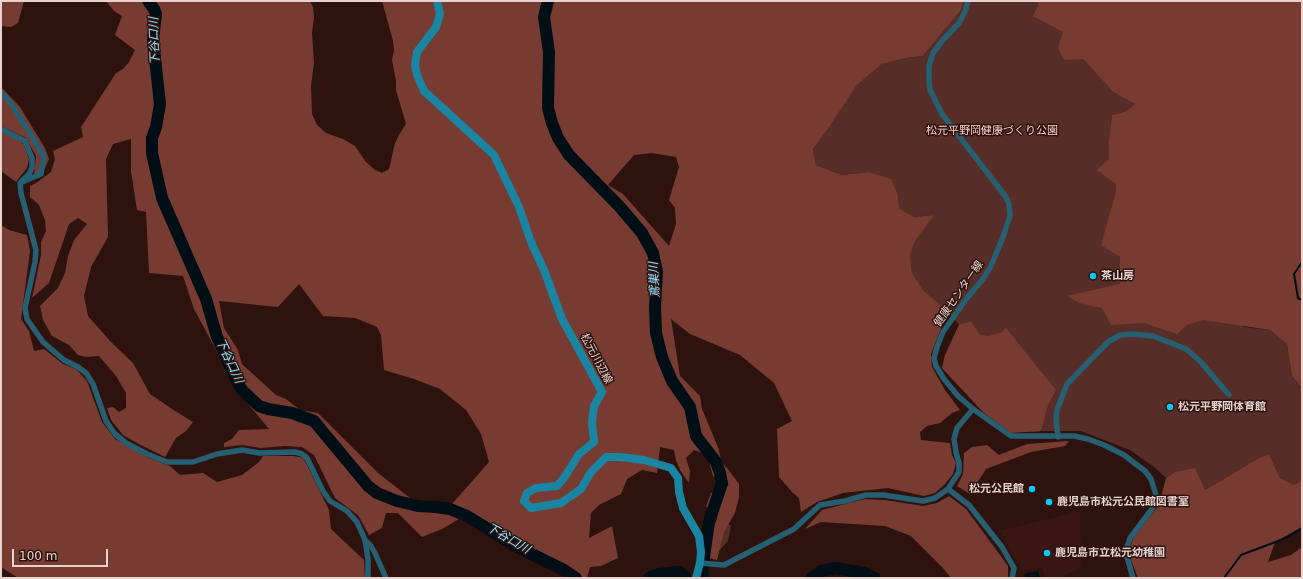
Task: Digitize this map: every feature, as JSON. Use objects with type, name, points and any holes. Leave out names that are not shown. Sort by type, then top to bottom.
[{"type":"main road","name":"松元川辺線","points":[[437,1],[440,14],[436,27],[417,52],[415,65],[417,75],[424,91],[494,155],[519,207],[531,242],[544,270],[562,319],[602,392],[594,406],[592,422],[594,442],[580,454],[571,469],[557,486],[536,488],[527,493],[524,501],[531,508],[561,503],[581,489],[592,472],[606,457],[644,460],[671,468],[678,478],[679,492],[683,508],[699,536],[701,552],[700,564],[696,578]]},
{"type":"street","name":"健康センター線","points":[[968,1],[965,12],[959,23],[933,53],[929,66],[930,90],[942,114],[1006,197],[1010,210],[1010,216],[1006,231],[991,266],[984,279],[967,298],[944,332],[934,358],[938,371],[958,396],[973,409],[1011,436],[1074,436],[1088,439],[1104,445],[1129,459],[1145,471],[1151,479],[1156,495],[1155,503],[1130,538],[1127,547],[1127,557],[1133,578]]},
{"type":"street","points":[[1,92],[12,105],[44,156],[41,174],[20,183]]},
{"type":"street","points":[[1,129],[25,141],[32,158],[32,168],[20,183],[21,193],[36,250],[25,308],[26,319],[48,346],[64,360],[86,373],[93,384],[106,421],[115,434],[126,443],[167,462],[194,462],[218,454],[242,450],[259,453],[294,452],[302,454],[308,458],[323,491],[330,500],[352,516],[357,522],[365,540],[368,559],[368,578]]},
{"type":"street","points":[[1058,437],[1056,419],[1067,384],[1108,342],[1120,335],[1133,334],[1153,336],[1186,349],[1200,361],[1229,395]]},
{"type":"street","points":[[700,564],[724,565],[794,529],[820,505],[845,501],[866,495],[883,495],[923,501],[935,498],[948,489],[959,472],[954,439],[956,428],[973,409]]},
{"type":"street","points":[[948,489],[969,505],[1002,547],[1014,568],[1012,578]]},
{"type":"street","points":[[365,540],[375,553],[386,578]]},
{"type":"shaded area","points":[[1,1],[24,1],[18,23],[11,27],[1,26]]},
{"type":"shaded area","points":[[106,1],[310,1],[313,7],[314,18],[312,33],[314,63],[311,86],[312,114],[317,125],[326,133],[343,139],[355,146],[366,162],[375,170],[382,173],[389,169],[395,143],[406,124],[396,90],[392,60],[394,50],[393,41],[382,1],[963,1],[961,10],[923,56],[906,58],[882,64],[857,85],[813,149],[816,165],[842,175],[868,172],[891,179],[898,195],[899,208],[914,217],[934,215],[915,241],[910,255],[912,273],[923,290],[948,311],[931,354],[932,367],[945,390],[960,410],[952,413],[940,423],[927,426],[920,432],[921,440],[950,443],[952,455],[956,463],[953,474],[935,493],[924,496],[888,488],[843,493],[817,502],[801,512],[799,498],[779,477],[777,429],[792,421],[774,383],[740,355],[690,334],[671,319],[680,376],[700,396],[702,409],[718,447],[722,463],[739,484],[739,497],[735,513],[724,532],[717,560],[709,558],[713,528],[717,519],[706,506],[711,493],[729,485],[713,476],[709,462],[702,453],[694,450],[686,458],[690,471],[689,483],[680,470],[674,450],[660,447],[657,473],[642,470],[627,479],[621,494],[599,505],[591,513],[589,538],[612,526],[618,558],[601,566],[590,567],[587,578],[568,578],[546,555],[478,516],[459,519],[442,529],[422,537],[398,513],[386,513],[382,528],[369,535],[358,515],[335,498],[314,455],[302,447],[285,446],[261,448],[242,445],[224,447],[224,443],[232,439],[239,430],[269,429],[239,393],[194,309],[183,276],[149,273],[146,212],[137,210],[131,171],[131,139],[113,144],[106,159],[108,237],[91,267],[84,296],[88,316],[111,342],[133,363],[150,394],[193,422],[186,431],[176,438],[165,457],[139,444],[123,435],[111,420],[107,408],[113,407],[119,412],[126,408],[126,393],[116,376],[99,356],[86,357],[78,355],[69,345],[52,336],[43,320],[40,306],[58,288],[65,273],[68,256],[74,240],[87,224],[78,218],[69,224],[49,283],[32,298],[41,255],[41,242],[46,231],[45,220],[39,205],[30,197],[30,186],[51,172],[55,159],[53,151],[83,137],[81,127],[116,73],[123,69],[129,62],[135,50],[115,35],[122,16],[114,11]],"holes":[[[652,153],[676,157],[679,167],[669,200],[675,208],[676,224],[669,246],[623,194],[608,185],[634,155]],[[299,284],[323,316],[355,318],[377,327],[381,335],[384,370],[440,389],[466,410],[481,434],[489,462],[452,504],[414,501],[378,473],[318,413],[300,410],[286,399],[276,395],[242,364],[238,350],[224,328],[219,301],[278,307]]]},
{"type":"shaded area","points":[[1034,1],[1302,1],[1302,388],[1292,376],[1287,344],[1270,330],[1203,320],[1187,325],[1177,334],[1144,323],[1111,325],[1102,308],[1079,303],[1067,296],[1120,284],[1120,257],[1101,245],[1115,195],[1116,184],[1097,170],[1109,159],[1109,139],[1112,115],[1127,111],[1135,104],[1113,92],[1083,59],[1064,60],[1058,48],[1063,32],[1033,16],[1039,4]]},
{"type":"shaded area","points":[[1,87],[20,107],[45,148],[49,159],[45,168],[34,176],[36,156],[26,138],[1,126]]},
{"type":"shaded area","points":[[1,132],[18,139],[24,145],[29,159],[27,168],[16,182],[1,171]]},
{"type":"shaded area","points":[[1,225],[9,230],[27,235],[30,251],[21,319],[29,331],[34,351],[44,349],[63,364],[76,369],[87,381],[102,422],[115,439],[147,457],[170,466],[180,475],[203,473],[217,482],[242,475],[259,462],[263,456],[294,456],[303,458],[329,510],[331,529],[364,560],[365,578],[18,578],[1,567]]},
{"type":"shaded area","points":[[971,321],[980,335],[988,336],[1001,333],[1006,328],[1056,390],[1048,405],[1041,431],[1011,433],[984,413],[942,368],[945,355],[959,325]]},
{"type":"shaded area","points":[[1069,441],[1065,446],[1031,452],[986,469],[970,494],[957,486],[963,474],[964,453],[972,447],[987,445],[999,455],[1027,444]]},
{"type":"shaded area","points":[[1269,454],[1280,478],[1294,485],[1302,481],[1302,527],[1275,542],[1268,562],[1291,555],[1302,547],[1302,578],[1138,578],[1131,560],[1130,549],[1133,538],[1159,505],[1166,478],[1175,472],[1195,468],[1205,490],[1257,459]]},
{"type":"shaded area","points":[[949,496],[966,509],[1008,566],[1008,578],[951,578],[911,536],[885,526],[821,522],[805,529],[822,510],[865,499],[885,500],[923,506],[937,503]]},
{"type":"shaded area","name":"鹿児島市立松元幼稚園","points":[[1080,511],[1081,568],[1059,578],[1045,578],[1042,567],[1023,571],[999,531]]},
{"type":"shaded area","points":[[1038,571],[1040,578],[1026,578],[1024,574]]},
{"type":"green space","name":"松元平野岡健康づくり公園","points":[[963,1],[1034,1],[1039,4],[1063,32],[1083,59],[1113,92],[1136,104],[1127,111],[1112,115],[1109,139],[1109,159],[1116,184],[1115,195],[1244,327],[1270,330],[1287,344],[1292,376],[1302,388],[1302,481],[1294,486],[1280,478],[1269,454],[1257,459],[1205,490],[1175,472],[1166,478],[1154,467],[1130,450],[1081,431],[1032,432],[984,413],[942,368],[945,355],[959,325],[948,311],[923,290],[912,273],[910,255],[915,240],[933,215],[914,217],[899,208],[898,195],[868,172],[842,175],[816,165],[813,149],[857,85],[882,64],[906,58],[923,56],[961,10]]},
{"type":"green space","points":[[726,522],[731,526],[728,541],[720,550],[717,550]]},
{"type":"waterway","name":"下谷口川","points":[[148,1],[156,14],[153,40],[160,104],[156,127],[152,138],[152,153],[162,198],[206,299],[217,337],[242,390],[259,406],[292,413],[314,421],[368,486],[377,493],[397,501],[418,506],[450,509],[467,516],[517,547],[564,570],[576,578]]},
{"type":"waterway","name":"鳶巣川","points":[[548,1],[544,17],[549,52],[548,108],[552,123],[558,138],[569,155],[620,207],[642,233],[653,253],[657,272],[655,307],[656,333],[662,357],[672,381],[690,407],[696,436],[716,462],[720,473],[722,483],[709,522],[703,564],[703,578]]},
{"type":"waterway","points":[[1302,262],[1294,274],[1298,298],[1302,300]]},
{"type":"waterway","points":[[1224,578],[1241,555],[1286,538],[1302,528]]},
{"type":"waterway","name":"下谷口川","points":[[812,578],[821,571],[836,568],[864,573],[875,578]]},
{"type":"waterway","name":"下谷口川","points":[[649,578],[660,574],[676,572],[680,572],[686,578]]},
{"type":"place","name":"茶山房","points":[[1093,276]]},
{"type":"place","name":"松元平野岡体育館","points":[[1170,407]]},
{"type":"place","name":"松元公民館","points":[[1032,489]]},
{"type":"place","name":"鹿児島市松元公民館図書室","points":[[1049,502]]},
{"type":"place","name":"鹿児島市立松元幼稚園","points":[[1047,553]]}]
